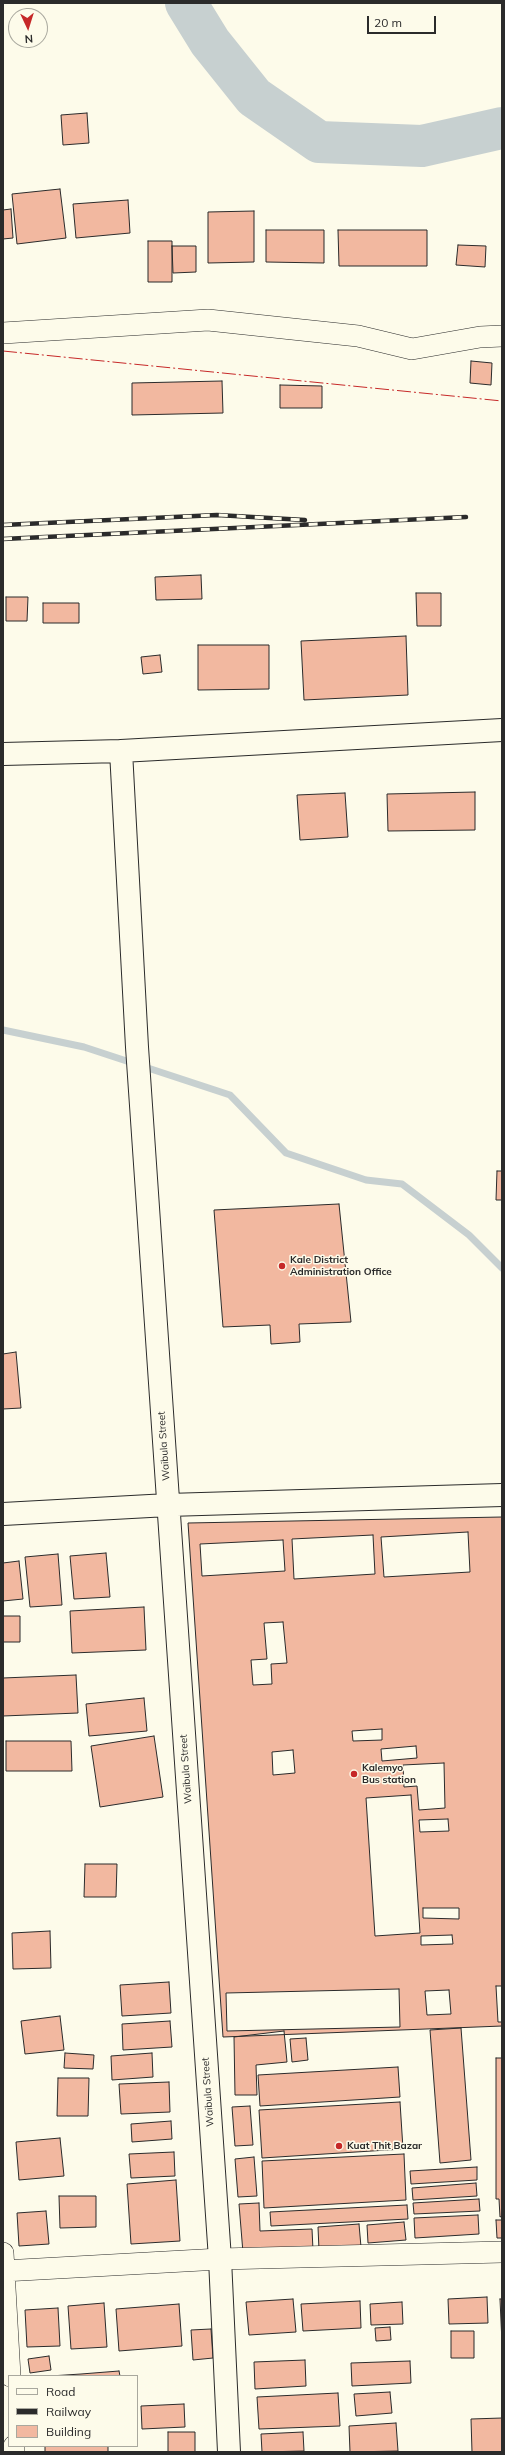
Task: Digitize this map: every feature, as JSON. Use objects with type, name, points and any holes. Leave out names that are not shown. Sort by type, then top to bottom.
[{"type":"street","points":[[3,333],[208,320],[358,336],[412,349],[480,337],[502,336]]},
{"type":"street","points":[[3,754],[121,751],[502,730]]},
{"type":"street","name":"Waibula Street","points":[[121,751],[137,1047],[220,2259],[229,2452]]},
{"type":"street","points":[[3,1514],[168,1505],[502,1495]]},
{"type":"street","points":[[10,2375],[3,2265],[502,2252]]},
{"type":"building","points":[[87,113],[89,143],[63,145],[61,115]]},
{"type":"building","points":[[60,189],[66,238],[17,244],[12,194]]},
{"type":"building","points":[[128,200],[130,233],[76,238],[73,204]]},
{"type":"building","points":[[11,209],[13,238],[3,239],[3,210]]},
{"type":"building","points":[[254,211],[254,262],[208,263],[208,212]]},
{"type":"building","points":[[266,230],[324,230],[324,263],[266,262]]},
{"type":"building","points":[[338,230],[427,230],[427,266],[339,266]]},
{"type":"building","points":[[148,241],[172,241],[172,282],[148,282]]},
{"type":"building","points":[[458,245],[486,246],[485,267],[456,265]]},
{"type":"building","points":[[172,246],[196,246],[196,272],[173,273]]},
{"type":"building","points":[[471,361],[492,363],[491,385],[470,383]]},
{"type":"building","points":[[222,381],[223,413],[132,415],[132,383]]},
{"type":"building","points":[[280,385],[322,386],[322,408],[280,408]]},
{"type":"building","points":[[201,575],[202,599],[156,600],[155,577]]},
{"type":"building","points":[[416,593],[441,593],[441,626],[417,626]]},
{"type":"building","points":[[6,597],[28,597],[27,621],[6,621]]},
{"type":"building","points":[[43,603],[79,603],[79,623],[43,623]]},
{"type":"building","points":[[406,636],[408,695],[304,700],[301,641]]},
{"type":"building","points":[[198,645],[269,645],[269,689],[198,690]]},
{"type":"building","points":[[160,655],[162,672],[143,674],[141,657]]},
{"type":"building","points":[[475,792],[475,830],[388,831],[387,794]]},
{"type":"building","points":[[345,793],[348,837],[300,840],[297,795]]},
{"type":"building","points":[[497,1171],[502,1171],[502,1200],[496,1200]]},
{"type":"building","name":"Kale District Administration Office","points":[[339,1204],[351,1322],[299,1324],[300,1342],[271,1344],[270,1325],[223,1327],[214,1210]]},
{"type":"building","points":[[16,1352],[21,1408],[3,1409],[3,1354]]},
{"type":"building","name":"Kalemyo Bus station","points":[[502,1517],[502,2026],[223,2037],[188,1523]]},
{"type":"building","points":[[468,1532],[470,1572],[384,1577],[381,1537]]},
{"type":"building","points":[[373,1535],[375,1574],[294,1579],[292,1539]]},
{"type":"building","points":[[283,1540],[285,1571],[202,1576],[200,1544]]},
{"type":"building","points":[[106,1553],[110,1597],[74,1599],[70,1556]]},
{"type":"building","points":[[58,1554],[62,1605],[30,1607],[25,1557]]},
{"type":"building","points":[[19,1561],[23,1599],[3,1601],[3,1563]]},
{"type":"building","points":[[144,1607],[146,1650],[72,1653],[70,1611]]},
{"type":"building","points":[[3,1616],[20,1616],[20,1642],[3,1642]]},
{"type":"building","points":[[283,1622],[287,1663],[271,1664],[272,1684],[253,1685],[251,1660],[267,1659],[264,1623]]},
{"type":"building","points":[[76,1675],[78,1713],[3,1716],[3,1678]]},
{"type":"building","points":[[144,1698],[147,1731],[89,1736],[86,1704]]},
{"type":"building","points":[[382,1729],[382,1740],[353,1741],[352,1731]]},
{"type":"building","points":[[154,1736],[163,1797],[100,1807],[91,1746]]},
{"type":"building","points":[[6,1741],[71,1741],[72,1771],[6,1771]]},
{"type":"building","points":[[416,1746],[417,1758],[382,1761],[381,1749]]},
{"type":"building","points":[[293,1750],[295,1773],[273,1775],[272,1752]]},
{"type":"building","points":[[444,1763],[445,1808],[419,1810],[417,1786],[404,1787],[403,1765]]},
{"type":"building","points":[[411,1795],[420,1933],[375,1936],[366,1798]]},
{"type":"building","points":[[448,1819],[449,1831],[420,1832],[419,1820]]},
{"type":"building","points":[[85,1864],[117,1864],[116,1897],[84,1897]]},
{"type":"building","points":[[423,1908],[459,1908],[459,1919],[423,1918]]},
{"type":"building","points":[[50,1931],[51,1968],[13,1969],[12,1933]]},
{"type":"building","points":[[452,1935],[453,1944],[421,1945],[421,1936]]},
{"type":"building","points":[[169,1982],[171,2013],[122,2016],[120,1985]]},
{"type":"building","points":[[496,1986],[502,1986],[502,2022],[498,2022]]},
{"type":"building","points":[[399,1989],[400,2027],[227,2031],[226,1993]]},
{"type":"building","points":[[449,1990],[451,2014],[427,2015],[425,1991]]},
{"type":"building","points":[[60,2016],[64,2050],[25,2054],[21,2021]]},
{"type":"building","points":[[170,2021],[172,2047],[123,2050],[122,2024]]},
{"type":"building","points":[[461,2028],[471,2160],[440,2163],[430,2030]]},
{"type":"building","points":[[284,2031],[287,2062],[256,2065],[257,2095],[235,2095],[234,2037]]},
{"type":"building","points":[[306,2038],[308,2060],[292,2062],[290,2039]]},
{"type":"building","points":[[65,2053],[94,2055],[93,2069],[64,2068]]},
{"type":"building","points":[[152,2053],[153,2077],[112,2080],[111,2056]]},
{"type":"building","points":[[496,2058],[502,2058],[502,2216],[500,2217],[499,2199],[496,2199]]},
{"type":"building","points":[[398,2067],[400,2097],[260,2106],[258,2075]]},
{"type":"building","points":[[58,2078],[89,2078],[88,2116],[57,2116]]},
{"type":"building","points":[[169,2082],[170,2112],[121,2114],[119,2084]]},
{"type":"building","points":[[400,2102],[403,2149],[262,2158],[259,2110]]},
{"type":"building","points":[[250,2106],[253,2145],[235,2146],[232,2107]]},
{"type":"building","points":[[171,2121],[172,2139],[132,2142],[131,2124]]},
{"type":"building","points":[[60,2138],[64,2176],[19,2180],[16,2142]]},
{"type":"building","points":[[174,2152],[175,2176],[131,2178],[129,2154]]},
{"type":"building","points":[[404,2154],[406,2200],[264,2208],[262,2161]]},
{"type":"building","points":[[254,2157],[257,2196],[238,2197],[235,2159]]},
{"type":"building","points":[[477,2167],[477,2180],[411,2184],[410,2171]]},
{"type":"building","points":[[176,2180],[180,2241],[131,2244],[127,2184]]},
{"type":"building","points":[[476,2183],[477,2196],[413,2200],[412,2188]]},
{"type":"building","points":[[59,2196],[96,2196],[96,2227],[60,2228]]},
{"type":"building","points":[[479,2199],[480,2211],[414,2214],[413,2203]]},
{"type":"building","points":[[259,2203],[260,2231],[312,2229],[313,2250],[243,2253],[239,2204]]},
{"type":"building","points":[[407,2205],[408,2219],[271,2226],[270,2212]]},
{"type":"building","points":[[46,2211],[49,2244],[19,2246],[17,2213]]},
{"type":"building","points":[[478,2215],[479,2234],[415,2238],[414,2218]]},
{"type":"building","points":[[496,2220],[502,2220],[502,2238],[497,2238]]},
{"type":"building","points":[[404,2222],[406,2240],[368,2243],[367,2225]]},
{"type":"building","points":[[359,2224],[361,2247],[319,2250],[318,2227]]},
{"type":"building","points":[[487,2297],[488,2323],[449,2324],[448,2299]]},
{"type":"building","points":[[293,2299],[296,2332],[249,2335],[246,2302]]},
{"type":"building","points":[[500,2299],[502,2299],[502,2343]]},
{"type":"building","points":[[360,2301],[361,2328],[303,2331],[301,2304]]},
{"type":"building","points":[[402,2302],[403,2324],[371,2325],[370,2304]]},
{"type":"building","points":[[104,2303],[107,2347],[71,2349],[68,2306]]},
{"type":"building","points":[[179,2304],[182,2346],[119,2351],[116,2309]]},
{"type":"building","points":[[58,2308],[60,2346],[27,2347],[25,2310]]},
{"type":"building","points":[[390,2327],[391,2340],[376,2341],[375,2328]]},
{"type":"building","points":[[211,2329],[213,2358],[193,2360],[191,2330]]},
{"type":"building","points":[[451,2331],[474,2331],[474,2358],[451,2358]]},
{"type":"building","points":[[49,2356],[51,2370],[30,2373],[28,2359]]},
{"type":"building","points":[[305,2360],[306,2386],[255,2389],[254,2362]]},
{"type":"building","points":[[410,2361],[411,2383],[352,2386],[351,2363]]},
{"type":"building","points":[[119,2371],[120,2375],[66,2375]]},
{"type":"building","points":[[390,2392],[392,2413],[356,2416],[354,2394]]},
{"type":"building","points":[[338,2393],[340,2426],[259,2429],[257,2397]]},
{"type":"building","points":[[184,2404],[185,2427],[142,2429],[141,2406]]},
{"type":"building","points":[[502,2418],[502,2452],[472,2452],[471,2419]]},
{"type":"building","points":[[396,2423],[398,2451],[350,2452],[349,2426]]},
{"type":"building","points":[[168,2432],[195,2432],[195,2452],[168,2452]]},
{"type":"building","points":[[303,2432],[304,2451],[262,2452],[261,2434]]},
{"type":"building","points":[[45,2447],[108,2447],[108,2452],[45,2452]]},
{"type":"waterway","points":[[186,3],[210,42],[254,97],[319,142],[422,146],[502,128]]},
{"type":"waterway","points":[[3,1030],[84,1047],[230,1095],[286,1153],[366,1180],[402,1184],[469,1235],[502,1268]]},
{"type":"railway","points":[[3,525],[217,515],[305,520]]},
{"type":"railway","points":[[3,539],[466,517]]},
{"type":"power","points":[[3,351],[502,401]]},
{"type":"place","name":"Kale District Administration Office","points":[[282,1266]]},
{"type":"place","name":"Kalemyo Bus station","points":[[354,1774]]},
{"type":"place","name":"Kuat Thit Bazar","points":[[339,2146]]}]
